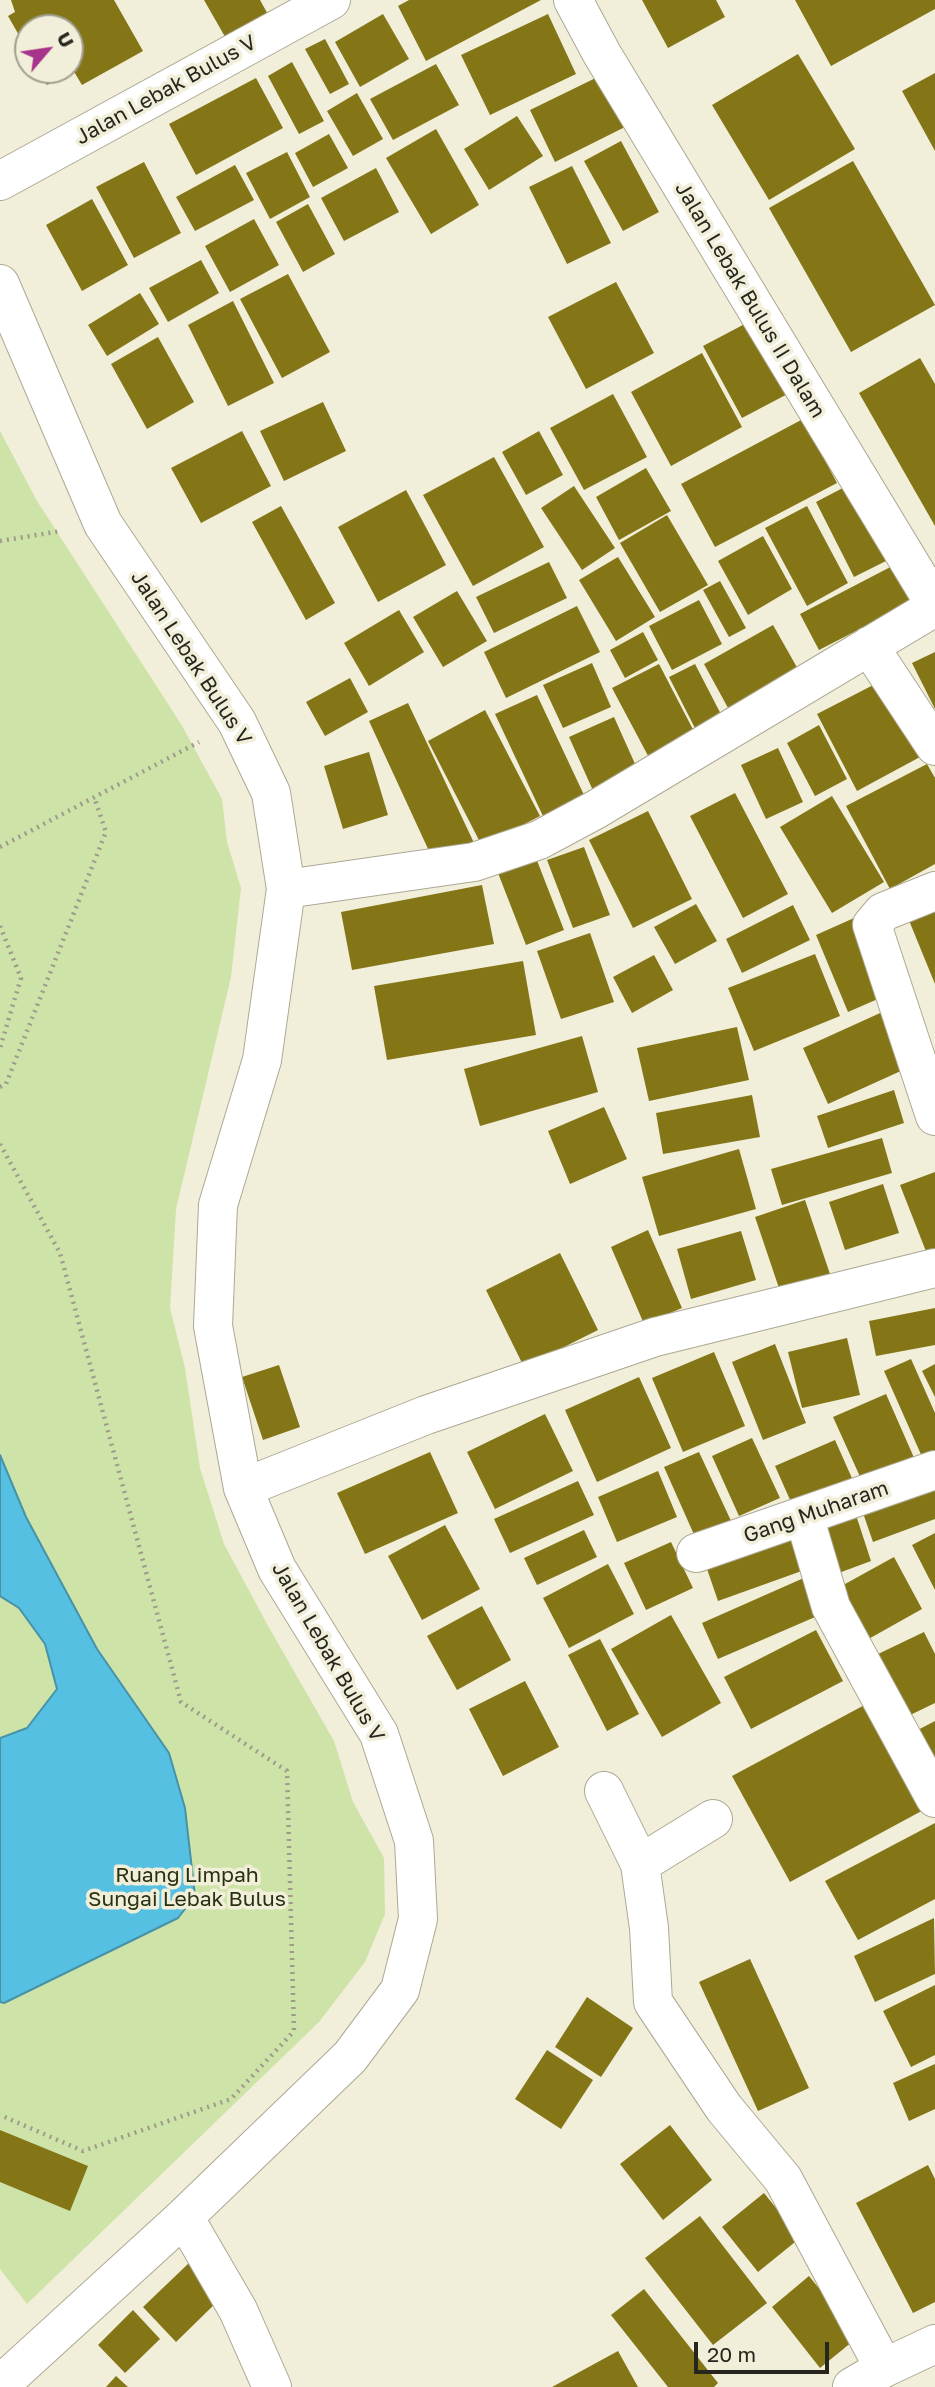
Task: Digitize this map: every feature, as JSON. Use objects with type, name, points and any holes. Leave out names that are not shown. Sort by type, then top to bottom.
[{"type":"street","name":"Jalan Lebak Bulus V","points":[[0,181],[331,0]]},
{"type":"street","name":"Jalan Lebak Bulus II Dalam","points":[[573,0],[602,54],[931,597],[930,607],[925,613],[869,646]]},
{"type":"street","name":"Jalan Lebak Bulus V","points":[[0,284],[103,524],[237,722],[271,793],[286,889],[262,1060],[218,1205],[214,1326],[243,1488],[277,1569],[379,1734],[414,1842],[418,1919],[400,1990],[350,2057],[184,2217],[0,2385]]},
{"type":"street","points":[[286,889],[474,862],[540,840],[869,646],[935,746]]},
{"type":"street","points":[[935,891],[883,912],[872,925],[935,1116]]},
{"type":"street","points":[[243,1488],[426,1415],[655,1337],[935,1268]]},
{"type":"street","name":"Gang Muharam","points":[[696,1553],[935,1470]]},
{"type":"street","points":[[804,1516],[831,1607],[935,1798]]},
{"type":"street","points":[[604,1791],[640,1864],[649,1928],[653,2002],[724,2108],[783,2179],[884,2368]]},
{"type":"street","points":[[640,1864],[713,1819]]},
{"type":"street","points":[[184,2217],[238,2310],[272,2387]]},
{"type":"street","points":[[852,2387],[884,2368],[935,2344]]},
{"type":"path","points":[[0,541],[103,524]]},
{"type":"path","points":[[0,847],[237,722]]},
{"type":"path","points":[[0,1087],[6,1084],[106,832],[94,797]]},
{"type":"path","points":[[0,926],[20,978],[0,1048]]},
{"type":"path","points":[[0,1144],[60,1253],[181,1702],[287,1771],[294,2031],[231,2099],[83,2151],[0,2115]]},
{"type":"green space","name":"Ruang Limpah Sungai Lebak Bulus","points":[[0,431],[37,501],[181,724],[222,799],[227,842],[241,888],[231,977],[176,1209],[170,1308],[185,1368],[200,1468],[224,1544],[334,1741],[353,1802],[384,1858],[385,1914],[365,1962],[319,2022],[27,2304],[0,2269]]},
{"type":"water","points":[[0,1455],[26,1517],[97,1649],[169,1753],[185,1808],[195,1896],[178,1918],[4,2003],[0,2002],[0,1738],[27,1728],[57,1689],[45,1644],[19,1608],[0,1596]]},
{"type":"building","points":[[11,0],[114,0],[143,51],[84,84],[84,14],[14,14],[14,26],[8,16],[15,12]]},
{"type":"building","points":[[204,0],[260,0],[270,18],[228,42]]},
{"type":"building","points":[[409,0],[541,0],[426,61],[398,6]]},
{"type":"building","points":[[642,0],[716,0],[725,17],[668,48]]},
{"type":"building","points":[[795,0],[935,0],[935,9],[831,66]]},
{"type":"building","points":[[383,14],[409,59],[360,87],[335,42]]},
{"type":"building","points":[[548,14],[576,74],[490,115],[461,55]]},
{"type":"building","points":[[325,39],[349,84],[330,94],[305,49]]},
{"type":"building","points":[[798,54],[855,149],[769,200],[712,105]]},
{"type":"building","points":[[292,62],[324,121],[299,134],[268,76]]},
{"type":"building","points":[[436,64],[459,105],[393,140],[370,99]]},
{"type":"building","points":[[610,71],[635,122],[555,162],[530,110]]},
{"type":"building","points":[[935,73],[935,151],[902,91]]},
{"type":"building","points":[[256,78],[283,128],[196,175],[169,124]]},
{"type":"building","points":[[357,93],[383,139],[353,156],[327,111]]},
{"type":"building","points":[[517,116],[543,156],[489,190],[464,149]]},
{"type":"building","points":[[436,129],[479,205],[431,234],[386,158]]},
{"type":"building","points":[[329,134],[348,168],[313,187],[295,153]]},
{"type":"building","points":[[621,141],[659,212],[623,231],[584,161]]},
{"type":"building","points":[[287,152],[310,197],[270,219],[246,173]]},
{"type":"building","points":[[853,161],[935,305],[851,352],[769,208]]},
{"type":"building","points":[[144,162],[181,233],[134,258],[96,187]]},
{"type":"building","points":[[235,165],[254,200],[195,231],[176,197]]},
{"type":"building","points":[[572,166],[611,243],[567,264],[529,187]]},
{"type":"building","points":[[376,168],[399,212],[344,241],[321,198]]},
{"type":"building","points":[[92,199],[128,265],[82,291],[46,225]]},
{"type":"building","points":[[308,204],[335,254],[303,272],[276,222]]},
{"type":"building","points":[[254,219],[279,265],[230,292],[205,246]]},
{"type":"building","points":[[201,260],[219,293],[168,322],[149,288]]},
{"type":"building","points":[[288,274],[330,352],[282,378],[240,299]]},
{"type":"building","points":[[616,282],[654,353],[586,389],[548,317]]},
{"type":"building","points":[[140,293],[159,324],[107,356],[88,325]]},
{"type":"building","points":[[233,301],[274,383],[228,406],[188,325]]},
{"type":"building","points":[[758,317],[797,389],[742,418],[703,346]]},
{"type":"building","points":[[158,337],[194,402],[147,429],[111,364]]},
{"type":"building","points":[[702,353],[742,427],[671,466],[631,392]]},
{"type":"building","points":[[920,358],[935,384],[935,526],[859,393]]},
{"type":"building","points":[[613,394],[647,457],[584,490],[550,428]]},
{"type":"building","points":[[323,402],[346,451],[284,481],[260,431]]},
{"type":"building","points":[[803,419],[837,483],[715,547],[681,484]]},
{"type":"building","points":[[242,431],[271,486],[201,523],[171,468]]},
{"type":"building","points":[[539,431],[563,475],[526,495],[502,452]]},
{"type":"building","points":[[494,457],[544,547],[473,586],[423,495]]},
{"type":"building","points":[[646,468],[671,511],[619,540],[596,497]]},
{"type":"building","points":[[858,480],[896,556],[854,577],[816,502]]},
{"type":"building","points":[[574,486],[615,548],[582,570],[541,508]]},
{"type":"building","points":[[406,490],[446,565],[378,602],[338,527]]},
{"type":"building","points":[[281,506],[335,603],[306,620],[252,522]]},
{"type":"building","points":[[807,506],[848,583],[807,606],[765,528]]},
{"type":"building","points":[[667,515],[708,585],[660,612],[620,543]]},
{"type":"building","points":[[763,536],[792,589],[748,615],[718,561]]},
{"type":"building","points":[[618,557],[655,617],[616,641],[579,580]]},
{"type":"building","points":[[549,562],[567,598],[494,633],[476,597]]},
{"type":"building","points":[[900,562],[918,599],[819,650],[800,614]]},
{"type":"building","points":[[720,581],[746,628],[729,637],[703,590]]},
{"type":"building","points":[[457,591],[487,641],[443,667],[413,617]]},
{"type":"building","points":[[699,600],[722,644],[672,670],[649,626]]},
{"type":"building","points":[[577,606],[600,652],[506,698],[484,652]]},
{"type":"building","points":[[399,610],[424,652],[369,686],[344,643]]},
{"type":"building","points":[[773,625],[803,678],[733,717],[704,664]]},
{"type":"building","points":[[643,632],[658,660],[625,678],[610,650]]},
{"type":"building","points":[[935,652],[935,709],[912,663]]},
{"type":"building","points":[[592,663],[611,707],[563,728],[543,685]]},
{"type":"building","points":[[659,664],[700,743],[654,767],[612,688]]},
{"type":"building","points":[[695,664],[726,724],[700,738],[669,677]]},
{"type":"building","points":[[350,678],[368,712],[325,736],[306,702]]},
{"type":"building","points":[[881,681],[920,757],[857,791],[817,714]]},
{"type":"building","points":[[537,695],[592,812],[550,831],[495,714]]},
{"type":"building","points":[[408,703],[475,845],[435,864],[369,721]]},
{"type":"building","points":[[485,710],[540,816],[482,846],[428,741]]},
{"type":"building","points":[[614,717],[640,775],[595,795],[569,737]]},
{"type":"building","points":[[819,725],[847,779],[815,796],[787,743]]},
{"type":"building","points":[[778,748],[803,802],[766,819],[741,765]]},
{"type":"building","points":[[369,752],[388,815],[343,829],[324,766]]},
{"type":"building","points":[[927,764],[935,778],[935,864],[890,889],[846,806]]},
{"type":"building","points":[[735,793],[788,894],[743,918],[690,816]]},
{"type":"building","points":[[832,796],[884,882],[832,913],[780,827]]},
{"type":"building","points":[[648,811],[692,899],[633,928],[589,840]]},
{"type":"building","points":[[584,847],[610,915],[573,928],[547,860]]},
{"type":"building","points":[[536,858],[564,930],[526,945],[498,873]]},
{"type":"building","points":[[482,885],[494,944],[352,970],[341,912]]},
{"type":"building","points":[[696,904],[717,941],[675,964],[654,927]]},
{"type":"building","points":[[793,905],[810,940],[742,973],[726,939]]},
{"type":"building","points":[[935,907],[935,984],[908,918]]},
{"type":"building","points":[[854,918],[887,995],[848,1012],[816,935]]},
{"type":"building","points":[[590,933],[614,1002],[561,1019],[537,951]]},
{"type":"building","points":[[815,954],[840,1016],[754,1051],[728,988]]},
{"type":"building","points":[[654,955],[673,990],[632,1013],[613,977]]},
{"type":"building","points":[[523,961],[536,1035],[387,1060],[374,986]]},
{"type":"building","points":[[889,1009],[914,1065],[828,1104],[803,1048]]},
{"type":"building","points":[[737,1027],[749,1080],[649,1101],[637,1048]]},
{"type":"building","points":[[582,1036],[598,1092],[480,1126],[464,1069]]},
{"type":"building","points":[[894,1090],[904,1123],[828,1148],[817,1116]]},
{"type":"building","points":[[752,1095],[760,1137],[663,1154],[656,1113]]},
{"type":"building","points":[[604,1107],[627,1159],[570,1184],[548,1131]]},
{"type":"building","points":[[882,1138],[892,1173],[782,1205],[771,1169]]},
{"type":"building","points":[[739,1149],[756,1209],[659,1236],[642,1177]]},
{"type":"building","points":[[935,1172],[935,1257],[929,1259],[900,1185]]},
{"type":"building","points":[[883,1184],[899,1233],[845,1250],[829,1202]]},
{"type":"building","points":[[805,1200],[831,1277],[781,1294],[755,1217]]},
{"type":"building","points":[[648,1230],[682,1308],[644,1324],[611,1247]]},
{"type":"building","points":[[741,1231],[756,1280],[691,1299],[677,1249]]},
{"type":"building","points":[[560,1253],[598,1330],[524,1367],[486,1290]]},
{"type":"building","points":[[935,1308],[935,1345],[876,1356],[869,1321]]},
{"type":"building","points":[[847,1338],[860,1395],[802,1408],[788,1352]]},
{"type":"building","points":[[775,1344],[806,1423],[763,1440],[732,1362]]},
{"type":"building","points":[[714,1352],[745,1426],[683,1452],[652,1378]]},
{"type":"building","points":[[911,1359],[935,1413],[935,1465],[927,1468],[884,1371]]},
{"type":"building","points":[[935,1364],[935,1397],[922,1371]]},
{"type":"building","points":[[279,1365],[300,1427],[263,1440],[242,1377]]},
{"type":"building","points":[[639,1377],[671,1448],[597,1482],[565,1410]]},
{"type":"building","points":[[886,1394],[919,1469],[867,1492],[833,1417]]},
{"type":"building","points":[[545,1414],[573,1471],[495,1509],[467,1452]]},
{"type":"building","points":[[752,1438],[780,1498],[739,1516],[712,1456]]},
{"type":"building","points":[[835,1440],[855,1485],[795,1511],[775,1466]]},
{"type":"building","points":[[430,1452],[458,1513],[365,1554],[337,1493]]},
{"type":"building","points":[[699,1452],[732,1523],[696,1539],[664,1467]]},
{"type":"building","points":[[658,1471],[677,1517],[617,1542],[598,1497]]},
{"type":"building","points":[[578,1481],[594,1515],[510,1553],[494,1519]]},
{"type":"building","points":[[935,1486],[935,1519],[873,1542],[863,1513]]},
{"type":"building","points":[[855,1512],[871,1561],[836,1574],[819,1525]]},
{"type":"building","points":[[445,1525],[480,1589],[422,1620],[388,1556]]},
{"type":"building","points":[[584,1530],[597,1557],[537,1585],[524,1558]]},
{"type":"building","points":[[797,1530],[810,1568],[718,1601],[705,1563]]},
{"type":"building","points":[[935,1533],[935,1590],[912,1545]]},
{"type":"building","points":[[671,1542],[693,1588],[646,1610],[624,1563]]},
{"type":"building","points":[[894,1557],[922,1609],[865,1641],[836,1589]]},
{"type":"building","points":[[608,1564],[634,1614],[569,1648],[543,1598]]},
{"type":"building","points":[[806,1577],[822,1614],[718,1659],[702,1623]]},
{"type":"building","points":[[482,1606],[511,1660],[457,1690],[427,1636]]},
{"type":"building","points":[[671,1615],[721,1703],[662,1737],[611,1649]]},
{"type":"building","points":[[816,1630],[843,1681],[751,1729],[724,1677]]},
{"type":"building","points":[[924,1632],[935,1654],[935,1703],[906,1717],[876,1655]]},
{"type":"building","points":[[600,1639],[639,1714],[607,1731],[568,1655]]},
{"type":"building","points":[[525,1681],[559,1747],[503,1776],[469,1709]]},
{"type":"building","points":[[872,1701],[929,1807],[790,1882],[732,1776]]},
{"type":"building","points":[[935,1721],[935,1777],[912,1733]]},
{"type":"building","points":[[935,1823],[935,1899],[858,1940],[825,1881]]},
{"type":"building","points":[[934,1918],[935,1974],[875,2002],[854,1956]]},
{"type":"building","points":[[750,1959],[809,2088],[758,2111],[699,1982]]},
{"type":"building","points":[[935,1985],[935,2055],[911,2067],[883,2011]]},
{"type":"building","points":[[587,1997],[633,2028],[601,2077],[555,2047]]},
{"type":"building","points":[[547,2050],[593,2080],[561,2129],[515,2099]]},
{"type":"building","points":[[935,2064],[935,2109],[909,2121],[893,2083]]},
{"type":"building","points":[[670,2125],[712,2180],[663,2220],[620,2164]]},
{"type":"building","points":[[0,2130],[88,2166],[70,2211],[0,2182]]},
{"type":"building","points":[[928,2165],[935,2179],[935,2302],[913,2313],[856,2203]]},
{"type":"building","points":[[764,2193],[800,2238],[758,2272],[722,2227]]},
{"type":"building","points":[[700,2216],[767,2303],[713,2345],[645,2258]]},
{"type":"building","points":[[189,2263],[222,2297],[176,2342],[143,2307]]},
{"type":"building","points":[[809,2276],[858,2337],[820,2368],[772,2307]]},
{"type":"building","points":[[644,2289],[718,2383],[714,2387],[668,2387],[611,2315]]},
{"type":"building","points":[[133,2310],[160,2339],[125,2373],[98,2345]]},
{"type":"building","points":[[618,2351],[638,2387],[552,2387]]},
{"type":"building","points":[[116,2376],[128,2387],[106,2387]]}]
